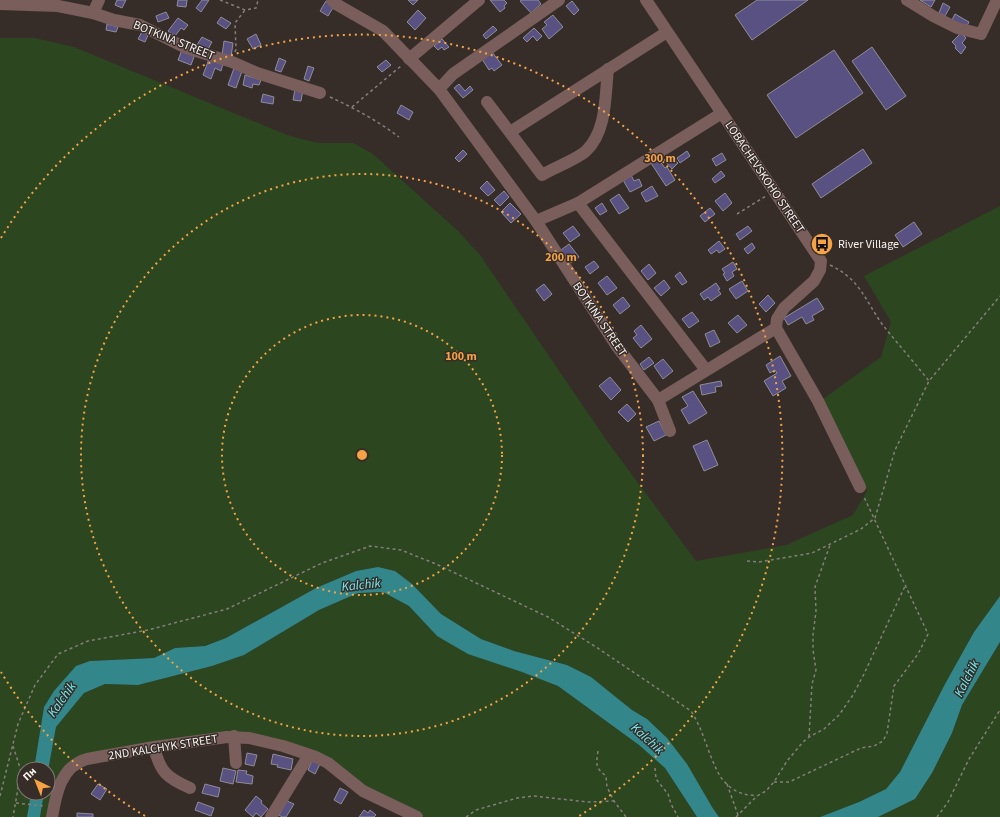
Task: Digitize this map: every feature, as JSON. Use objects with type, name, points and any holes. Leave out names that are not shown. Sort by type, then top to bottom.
[{"type":"street","points":[[93,13],[99,0]]},
{"type":"street","points":[[332,0],[336,4],[383,31],[409,59],[478,0]]},
{"type":"street","points":[[439,89],[453,74],[559,0]]},
{"type":"street","name":"LOBACHEVSKOHO STREET","points":[[646,0],[821,261]]},
{"type":"street","points":[[906,0],[957,28],[981,34],[998,0]]},
{"type":"street","name":"BOTKINA STREET","points":[[0,4],[58,6],[140,25],[186,48],[232,62],[257,73],[320,93]]},
{"type":"street","points":[[510,132],[667,32]]},
{"type":"street","name":"BOTKINA STREET","points":[[409,59],[439,89],[536,221],[616,345],[658,400],[670,431]]},
{"type":"street","points":[[487,102],[542,174],[584,152],[595,141],[601,127],[608,69]]},
{"type":"street","name":"LOBACHEVSKOHO STREET","points":[[536,221],[578,203],[722,113]]},
{"type":"street","points":[[578,203],[706,370]]},
{"type":"street","points":[[821,261],[820,270],[814,281],[784,308],[777,318],[776,328],[818,401],[860,487]]},
{"type":"street","points":[[658,400],[776,328]]},
{"type":"street","points":[[234,736],[236,763]]},
{"type":"street","name":"2ND KALCHYK STREET","points":[[50,812],[66,772],[78,762],[87,759],[154,747],[234,736],[283,746],[328,763],[363,790],[417,817]]},
{"type":"street","points":[[154,747],[159,764],[166,774],[171,779],[190,788]]},
{"type":"street","points":[[272,817],[309,755]]},
{"type":"path","points":[[220,0],[245,10],[256,8],[258,0]]},
{"type":"path","points":[[232,62],[236,49],[235,23],[245,10]]},
{"type":"path","points":[[352,107],[409,59]]},
{"type":"path","points":[[320,93],[352,107],[399,136]]},
{"type":"path","points":[[737,214],[774,191]]},
{"type":"path","points":[[821,261],[848,276],[865,296],[885,328],[929,382]]},
{"type":"path","points":[[747,561],[759,562],[812,552],[830,545],[861,529],[875,518],[895,450],[929,382],[1000,296]]},
{"type":"path","points":[[774,782],[789,782],[861,748],[874,746],[883,741],[887,733],[894,686],[918,654],[928,634],[860,487]]},
{"type":"path","points":[[809,737],[812,684],[816,670],[813,650],[816,611],[815,587],[830,545]]},
{"type":"path","points":[[0,796],[18,724],[34,685],[58,654],[88,641],[148,630],[227,609],[322,563],[370,546],[401,550],[436,564],[548,617],[596,647],[680,702],[691,711],[698,721],[720,776],[727,784],[744,794],[757,796]]},
{"type":"path","points":[[727,784],[737,816],[757,796],[766,791],[774,782],[787,761],[802,742],[824,729],[839,715],[853,695],[864,674],[906,584]]},
{"type":"path","points":[[936,817],[948,802],[969,759],[1000,710]]},
{"type":"path","points":[[13,746],[21,771],[14,817]]},
{"type":"path","points":[[598,751],[596,765],[607,778],[607,787],[614,801],[626,817]]},
{"type":"path","points":[[655,768],[656,779],[668,794],[671,804],[678,817]]},
{"type":"path","points":[[466,817],[476,810],[517,798],[534,796],[588,802],[614,801]]},
{"type":"path","points":[[17,803],[50,812]]},
{"type":"green space","points":[[0,38],[35,38],[74,47],[287,135],[318,143],[353,143],[373,154],[458,231],[480,255],[607,441],[696,561],[786,545],[853,515],[867,491],[823,399],[881,357],[891,322],[864,276],[1000,206],[1000,596],[974,632],[945,684],[900,772],[886,789],[859,802],[820,817],[719,817],[647,719],[632,710],[591,677],[567,665],[514,651],[481,639],[441,614],[412,584],[395,571],[378,567],[356,571],[316,588],[226,638],[205,646],[175,648],[154,658],[90,661],[44,707],[35,761],[16,761],[16,801],[30,801],[27,817],[0,817]]},
{"type":"green space","points":[[383,592],[409,606],[437,636],[558,686],[639,745],[665,768],[697,817],[425,817],[359,782],[331,760],[312,749],[250,735],[74,760],[49,817],[40,817],[43,801],[56,801],[56,761],[50,761],[56,727],[84,693],[105,684],[138,685],[212,666],[244,655],[319,610],[358,593]]},
{"type":"green space","points":[[1000,642],[1000,817],[878,817],[915,799],[932,773],[952,733],[962,705]]},
{"type":"water","name":"Kalchik","points":[[378,567],[395,571],[412,584],[441,614],[481,639],[514,651],[567,665],[591,677],[632,710],[647,719],[667,738],[687,764],[719,817],[697,817],[665,768],[639,745],[558,686],[468,654],[437,636],[409,606],[383,592],[358,593],[319,610],[244,655],[212,666],[138,685],[105,684],[84,693],[56,727],[50,761],[35,761],[44,707],[54,691],[76,666],[90,661],[154,658],[175,648],[205,646],[226,638],[316,588],[356,571]]},
{"type":"water","name":"Kalchik","points":[[1000,596],[1000,642],[962,705],[952,733],[932,773],[915,799],[878,817],[820,817],[859,802],[886,789],[900,772],[945,684],[974,632]]},
{"type":"water","points":[[30,801],[43,801],[40,817],[27,817]]},
{"type":"building","points":[[117,0],[126,0],[122,8],[115,5]]},
{"type":"building","points":[[178,0],[187,0],[186,7],[177,6]]},
{"type":"building","points":[[202,0],[209,0],[201,12],[196,8]]},
{"type":"building","points":[[408,0],[418,0],[413,5]]},
{"type":"building","points":[[490,0],[504,0],[507,3],[504,6],[505,8],[500,12]]},
{"type":"building","points":[[538,0],[541,4],[531,13],[520,1]]},
{"type":"building","points":[[757,0],[808,0],[752,40],[735,15]]},
{"type":"building","points":[[920,0],[935,0],[931,7]]},
{"type":"building","points":[[326,1],[334,6],[328,16],[320,11]]},
{"type":"building","points":[[572,1],[579,10],[574,15],[566,6]]},
{"type":"building","points":[[943,3],[950,7],[945,16],[939,13]]},
{"type":"building","points":[[418,10],[426,18],[415,30],[407,22]]},
{"type":"building","points":[[166,12],[169,18],[158,22],[156,16]]},
{"type":"building","points":[[955,14],[969,22],[966,28],[952,20]]},
{"type":"building","points":[[553,15],[563,27],[549,39],[542,29],[547,25],[544,22]]},
{"type":"building","points":[[221,17],[231,23],[226,29],[217,23]]},
{"type":"building","points":[[178,18],[188,25],[184,30],[181,28],[175,36],[168,31]]},
{"type":"building","points":[[107,24],[118,27],[116,32],[106,30]]},
{"type":"building","points":[[493,26],[497,30],[486,39],[483,35]]},
{"type":"building","points":[[534,28],[542,36],[537,41],[533,36],[527,42],[523,38]]},
{"type":"building","points":[[143,30],[149,33],[145,42],[138,39]]},
{"type":"building","points":[[961,33],[966,38],[962,43],[966,47],[961,54],[952,42]]},
{"type":"building","points":[[256,34],[261,45],[253,49],[247,39]]},
{"type":"building","points":[[202,37],[212,42],[207,51],[197,45]]},
{"type":"building","points":[[442,39],[449,47],[444,50],[442,47],[438,50],[434,46]]},
{"type":"building","points":[[224,41],[233,43],[231,57],[222,56]]},
{"type":"building","points":[[872,47],[906,96],[886,110],[852,61]]},
{"type":"building","points":[[182,50],[195,54],[191,65],[178,60]]},
{"type":"building","points":[[834,50],[863,93],[796,138],[767,95]]},
{"type":"building","points":[[492,52],[502,65],[494,71],[492,68],[489,70],[482,59]]},
{"type":"building","points":[[279,58],[286,61],[281,72],[275,70]]},
{"type":"building","points":[[209,59],[223,64],[221,71],[215,68],[211,79],[203,75]]},
{"type":"building","points":[[386,60],[391,65],[382,72],[377,67]]},
{"type":"building","points":[[308,66],[314,68],[309,81],[304,79]]},
{"type":"building","points":[[234,68],[242,71],[236,88],[228,85]]},
{"type":"building","points":[[245,75],[261,80],[259,85],[253,84],[252,88],[243,85]]},
{"type":"building","points":[[459,84],[465,91],[470,86],[473,90],[463,98],[454,88]]},
{"type":"building","points":[[295,89],[303,90],[301,101],[293,100]]},
{"type":"building","points":[[263,94],[274,97],[273,104],[261,102]]},
{"type":"building","points":[[401,105],[413,112],[409,120],[397,113]]},
{"type":"building","points":[[863,149],[872,163],[821,198],[812,184]]},
{"type":"building","points":[[463,150],[467,154],[459,162],[455,158]]},
{"type":"building","points":[[687,151],[690,156],[680,163],[677,158]]},
{"type":"building","points":[[722,153],[726,160],[716,166],[712,159]]},
{"type":"building","points":[[670,155],[678,163],[672,169],[664,160]]},
{"type":"building","points":[[658,159],[665,168],[667,167],[675,180],[666,186],[651,163]]},
{"type":"building","points":[[721,171],[725,176],[715,183],[712,179]]},
{"type":"building","points":[[631,175],[634,181],[639,179],[642,186],[630,192],[623,180]]},
{"type":"building","points":[[487,181],[495,190],[488,196],[480,188]]},
{"type":"building","points":[[652,186],[658,196],[646,202],[641,193]]},
{"type":"building","points":[[504,191],[509,197],[500,206],[494,200]]},
{"type":"building","points":[[725,193],[732,203],[723,211],[715,201]]},
{"type":"building","points":[[619,194],[629,208],[619,214],[610,200]]},
{"type":"building","points":[[510,203],[521,214],[511,223],[501,212]]},
{"type":"building","points":[[602,203],[607,211],[600,215],[595,208]]},
{"type":"building","points":[[710,208],[715,214],[705,222],[700,216]]},
{"type":"building","points":[[914,222],[922,234],[903,247],[895,235]]},
{"type":"building","points":[[573,226],[580,235],[570,242],[563,233]]},
{"type":"building","points":[[748,226],[752,231],[740,240],[736,234]]},
{"type":"building","points":[[719,241],[725,249],[719,253],[717,250],[711,254],[708,250]]},
{"type":"building","points":[[752,243],[755,248],[748,254],[744,249]]},
{"type":"building","points":[[569,244],[579,257],[571,263],[561,250]]},
{"type":"building","points":[[594,261],[599,267],[590,274],[585,267]]},
{"type":"building","points":[[733,262],[737,269],[732,272],[734,276],[727,281],[723,274],[725,273],[722,269]]},
{"type":"building","points":[[649,264],[656,273],[648,280],[641,271]]},
{"type":"building","points":[[680,272],[687,282],[682,285],[675,276]]},
{"type":"building","points":[[607,276],[617,288],[607,295],[598,283]]},
{"type":"building","points":[[664,280],[670,288],[661,296],[654,288]]},
{"type":"building","points":[[742,281],[748,291],[736,299],[729,289]]},
{"type":"building","points":[[716,283],[721,294],[711,301],[708,297],[704,300],[700,294]]},
{"type":"building","points":[[544,284],[552,294],[544,301],[536,290]]},
{"type":"building","points":[[768,295],[775,303],[766,312],[759,304]]},
{"type":"building","points":[[623,297],[630,306],[620,314],[613,305]]},
{"type":"building","points":[[817,298],[824,309],[812,316],[814,320],[806,324],[802,317],[788,325],[784,318]]},
{"type":"building","points":[[692,312],[699,321],[689,328],[682,319]]},
{"type":"building","points":[[738,315],[747,325],[737,333],[728,323]]},
{"type":"building","points":[[641,325],[652,339],[641,348],[633,338],[637,335],[634,331]]},
{"type":"building","points":[[714,330],[720,342],[710,347],[705,334]]},
{"type":"building","points":[[780,356],[791,376],[782,381],[786,388],[773,396],[764,381],[777,373],[775,370],[770,373],[766,365]]},
{"type":"building","points":[[649,357],[654,363],[644,370],[640,364]]},
{"type":"building","points":[[663,359],[673,371],[663,379],[654,366]]},
{"type":"building","points":[[610,377],[621,390],[611,400],[599,386]]},
{"type":"building","points":[[721,381],[722,386],[715,387],[716,392],[702,395],[700,385]]},
{"type":"building","points":[[693,391],[707,413],[689,424],[681,410],[688,406],[682,397]]},
{"type":"building","points":[[627,404],[636,414],[628,422],[618,412]]},
{"type":"building","points":[[659,421],[666,435],[654,441],[646,427]]},
{"type":"building","points":[[707,440],[718,465],[704,471],[693,446]]},
{"type":"building","points":[[247,753],[257,755],[254,766],[245,764]]},
{"type":"building","points":[[273,754],[293,759],[291,770],[271,764]]},
{"type":"building","points":[[313,758],[321,762],[315,774],[308,770]]},
{"type":"building","points":[[223,768],[236,771],[233,784],[220,781]]},
{"type":"building","points":[[238,770],[247,771],[246,774],[253,776],[252,784],[236,782]]},
{"type":"building","points":[[98,784],[107,789],[100,800],[91,794]]},
{"type":"building","points":[[205,784],[220,788],[218,797],[202,793]]},
{"type":"building","points":[[340,788],[348,792],[341,804],[334,800]]},
{"type":"building","points":[[256,796],[268,809],[261,817],[256,813],[253,817],[245,810]]},
{"type":"building","points":[[287,801],[294,804],[286,817],[282,817],[279,815]]},
{"type":"building","points":[[198,802],[214,808],[211,816],[195,810]]},
{"type":"building","points":[[364,810],[368,813],[370,810],[376,815],[374,817],[359,817]]},
{"type":"building","points":[[77,813],[93,814],[93,817],[77,817]]},
{"type":"place","name":"River Village","points":[[822,244]]}]
